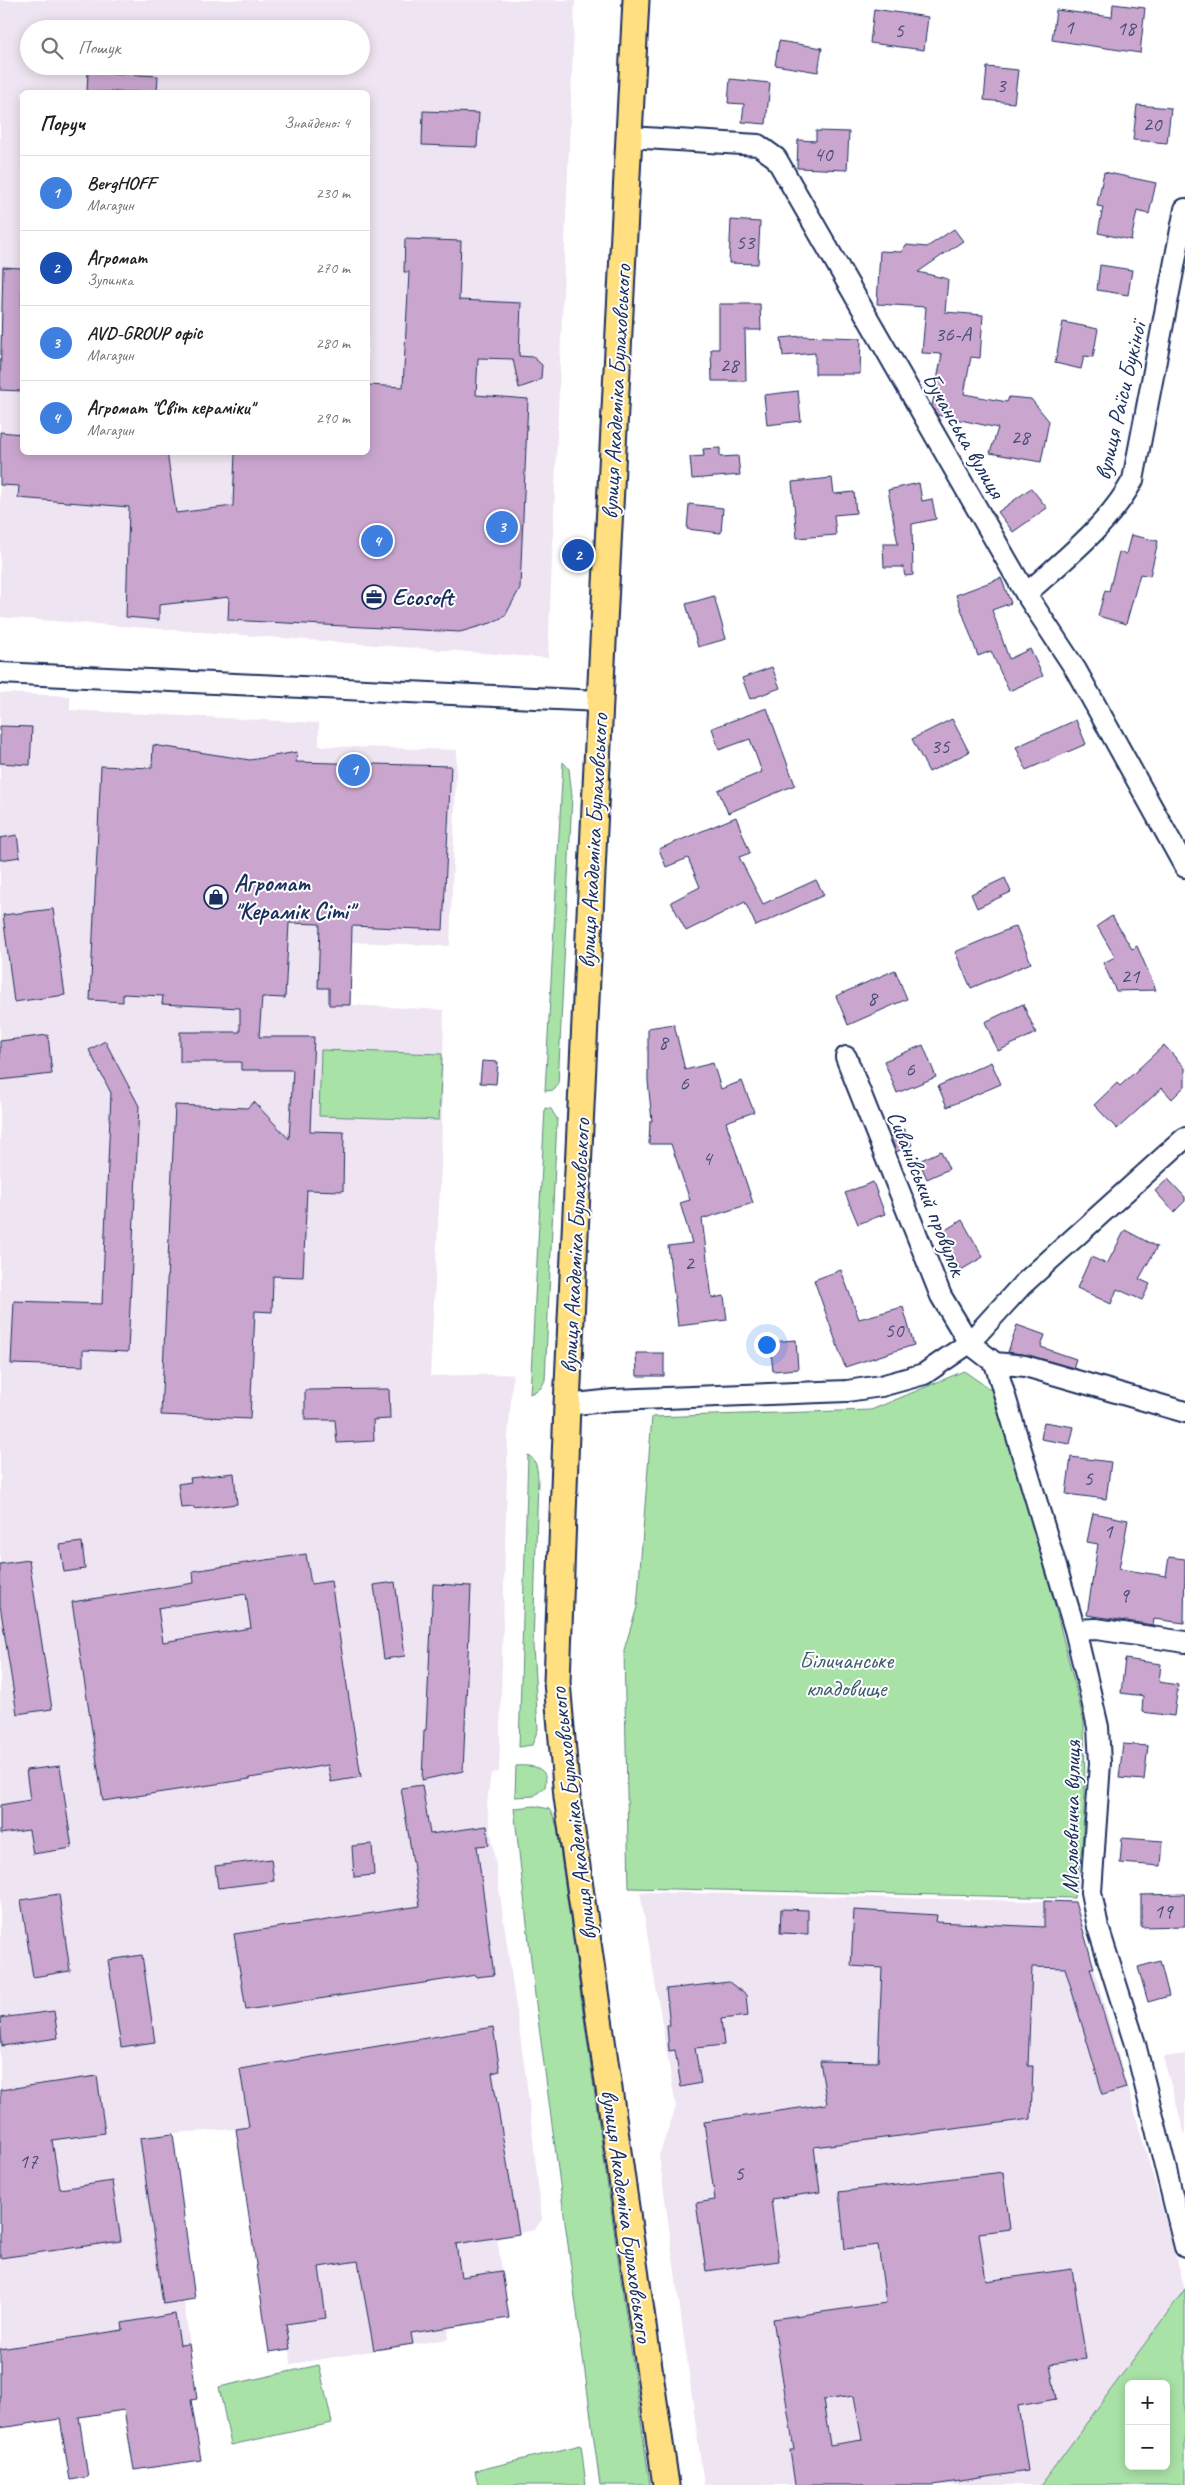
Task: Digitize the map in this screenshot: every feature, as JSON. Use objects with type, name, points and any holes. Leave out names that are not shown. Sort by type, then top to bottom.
[{"type":"main road","name":"вулиця Академіка Булаховського","points":[[636,0],[600,701],[567,1405],[557,1682],[562,1756],[666,2485]]},
{"type":"street","name":"Бучанська вулиця","points":[[629,138],[758,146],[776,158],[1026,594],[1076,670],[1185,867]]},
{"type":"street","name":"вулиця Раїси Букіної","points":[[1026,594],[1098,528],[1121,502],[1133,480],[1185,209]]},
{"type":"street","points":[[0,672],[600,701]]},
{"type":"street","name":"Сиванівський провулок","points":[[846,1057],[942,1296],[969,1343]]},
{"type":"street","points":[[567,1405],[612,1400],[847,1391],[881,1386],[924,1374],[969,1343],[1022,1285],[1185,1138]]},
{"type":"street","points":[[969,1343],[995,1363],[1024,1366],[1185,1412]]},
{"type":"street","name":"Мальовнича вулиця","points":[[995,1363],[1075,1630],[1098,1727],[1100,1763],[1092,1869],[1092,1892],[1096,1918],[1135,2044],[1185,2247]]},
{"type":"street","points":[[1075,1630],[1096,1629],[1185,1642]]},
{"type":"shaded area","points":[[0,0],[575,0],[548,658],[0,617]]},
{"type":"shaded area","points":[[0,693],[70,696],[70,710],[319,723],[319,746],[457,750],[450,946],[351,942],[350,1005],[444,1010],[441,1169],[430,1376],[513,1374],[508,1437],[499,1772],[491,1773],[487,1804],[526,2077],[542,2219],[535,2230],[497,2237],[509,2318],[449,2327],[448,2339],[291,2364],[290,2349],[269,2352],[236,2129],[173,2133],[195,2299],[184,2301],[197,2399],[0,2428]]},
{"type":"shaded area","points":[[640,1892],[1075,1902],[1185,2289],[1041,2485],[704,2485],[659,2155],[676,2107]]},
{"type":"shaded area","points":[[1185,2054],[1185,2135],[1163,2057]]},
{"type":"green space","points":[[563,762],[569,769],[572,796],[558,1085],[554,1090],[545,1091]]},
{"type":"green space","points":[[321,1050],[442,1054],[439,1120],[319,1116]]},
{"type":"green space","points":[[545,1108],[551,1109],[557,1119],[545,1380],[541,1388],[530,1394]]},
{"type":"green space","name":"Біличанське кладовище","points":[[964,1371],[994,1392],[1032,1514],[1084,1722],[1085,1794],[1082,1848],[1074,1898],[629,1888],[624,1650],[637,1607],[652,1417],[871,1410]]},
{"type":"green space","points":[[528,1455],[535,1462],[538,1478],[533,1646],[538,1729],[532,1745],[519,1747]]},
{"type":"green space","points":[[516,1766],[534,1767],[543,1771],[546,1780],[545,1787],[534,1796],[515,1797]]},
{"type":"green space","points":[[535,1806],[549,1809],[557,1827],[650,2485],[600,2485],[536,2004],[514,1808]]},
{"type":"green space","points":[[1185,2289],[1185,2485],[1041,2485]]},
{"type":"green space","points":[[319,2365],[332,2423],[231,2445],[219,2387]]},
{"type":"green space","points":[[581,2445],[586,2485],[478,2485],[475,2471]]},
{"type":"building","points":[[1113,4],[1145,8],[1140,53],[1052,40],[1056,10],[1112,17]]},
{"type":"building","points":[[874,9],[928,17],[924,50],[870,43]]},
{"type":"building","points":[[779,41],[822,48],[818,72],[775,65]]},
{"type":"building","points":[[987,67],[1018,70],[1014,103],[984,100]]},
{"type":"building","points":[[88,75],[158,76],[157,90],[87,90]]},
{"type":"building","points":[[730,79],[770,83],[766,124],[742,122],[744,104],[728,103]]},
{"type":"building","points":[[1137,105],[1171,108],[1167,143],[1133,140]]},
{"type":"building","points":[[423,111],[479,113],[477,147],[422,145]]},
{"type":"building","points":[[816,131],[849,132],[847,170],[797,168],[798,140],[816,141]]},
{"type":"building","points":[[1104,172],[1156,183],[1149,214],[1137,211],[1131,240],[1098,233],[1103,207],[1097,206]]},
{"type":"building","points":[[731,220],[760,222],[758,264],[729,263]]},
{"type":"building","points":[[954,229],[963,241],[918,272],[948,279],[945,312],[983,315],[980,358],[971,357],[964,394],[1007,402],[1009,397],[1031,399],[1049,421],[1041,462],[990,453],[998,428],[937,415],[932,406],[942,354],[922,353],[926,307],[877,304],[880,251],[901,252],[906,245],[927,247]]},
{"type":"building","points":[[405,239],[461,241],[459,300],[521,303],[519,356],[533,357],[542,365],[541,378],[536,382],[519,388],[513,359],[478,358],[476,395],[528,399],[520,588],[505,616],[491,623],[460,632],[228,620],[229,597],[159,605],[159,620],[126,617],[129,507],[18,498],[19,486],[0,485],[0,432],[20,434],[20,455],[167,455],[176,513],[233,506],[235,455],[370,455],[370,385],[403,387],[409,272],[404,272]]},
{"type":"building","points":[[1100,265],[1132,270],[1128,295],[1097,290]]},
{"type":"building","points":[[3,267],[20,268],[20,391],[0,390]]},
{"type":"building","points":[[719,304],[760,304],[761,330],[745,330],[746,381],[712,381],[711,349],[719,349]]},
{"type":"building","points":[[1063,322],[1098,329],[1093,357],[1084,356],[1081,369],[1055,363]]},
{"type":"building","points":[[801,336],[861,338],[860,374],[815,374],[815,353],[783,356],[781,338]]},
{"type":"building","points":[[798,391],[801,421],[767,425],[764,395]]},
{"type":"building","points":[[720,448],[720,457],[738,456],[740,475],[692,479],[690,457],[704,456],[703,449]]},
{"type":"building","points":[[832,478],[834,494],[854,492],[856,513],[834,515],[836,535],[797,538],[792,482]]},
{"type":"building","points":[[919,483],[922,501],[932,499],[936,519],[912,524],[913,575],[905,576],[903,567],[884,567],[883,544],[898,544],[888,490]]},
{"type":"building","points":[[1031,488],[1047,508],[1013,532],[998,512]]},
{"type":"building","points":[[689,504],[723,508],[721,533],[687,529]]},
{"type":"building","points":[[1131,535],[1158,541],[1150,576],[1140,574],[1126,624],[1098,616],[1105,590],[1109,591],[1119,552],[1126,554]]},
{"type":"building","points":[[1001,578],[1011,603],[992,610],[1009,659],[1030,649],[1043,676],[1009,691],[991,651],[978,656],[956,595]]},
{"type":"building","points":[[714,596],[726,639],[698,647],[686,604]]},
{"type":"building","points":[[772,667],[780,688],[750,699],[742,678]]},
{"type":"building","points":[[767,708],[795,785],[728,813],[718,790],[762,772],[750,739],[719,750],[712,728]]},
{"type":"building","points":[[952,719],[969,752],[929,772],[912,739]]},
{"type":"building","points":[[1076,720],[1086,744],[1026,770],[1016,747]]},
{"type":"building","points":[[0,726],[32,727],[30,765],[0,763]]},
{"type":"building","points":[[153,745],[250,760],[297,752],[296,762],[451,766],[443,930],[352,926],[350,1005],[329,1005],[329,988],[318,988],[320,924],[289,923],[285,998],[262,997],[259,1037],[314,1037],[310,1131],[344,1132],[343,1191],[307,1190],[303,1277],[273,1276],[272,1312],[255,1311],[250,1419],[161,1415],[175,1105],[247,1108],[254,1102],[289,1139],[293,1070],[241,1070],[241,1062],[180,1062],[180,1032],[240,1032],[240,1008],[162,1004],[163,996],[123,994],[123,1002],[90,1000],[101,766],[152,768]]},
{"type":"building","points":[[736,817],[750,853],[739,857],[763,904],[816,880],[824,895],[756,926],[745,902],[686,931],[671,902],[700,887],[688,858],[666,867],[659,849]]},
{"type":"building","points":[[17,835],[20,857],[0,860],[0,838]]},
{"type":"building","points":[[1005,878],[1011,892],[977,908],[971,894]]},
{"type":"building","points":[[53,909],[65,995],[14,1002],[3,915]]},
{"type":"building","points":[[1112,916],[1132,949],[1137,946],[1156,990],[1116,991],[1103,963],[1115,957],[1097,926]]},
{"type":"building","points":[[1016,926],[1031,963],[971,988],[955,952]]},
{"type":"building","points":[[895,970],[907,999],[848,1025],[836,996]]},
{"type":"building","points":[[1023,1004],[1036,1033],[998,1051],[985,1022]]},
{"type":"building","points":[[674,1024],[685,1070],[713,1063],[721,1089],[742,1081],[754,1112],[726,1122],[753,1203],[702,1219],[712,1298],[724,1296],[727,1320],[678,1326],[668,1246],[692,1243],[680,1203],[690,1200],[671,1144],[649,1144],[650,1121],[652,1121],[648,1081],[648,1028]]},
{"type":"building","points":[[48,1035],[52,1074],[0,1080],[0,1041]]},
{"type":"building","points":[[105,1041],[139,1106],[128,1352],[83,1350],[83,1366],[11,1364],[14,1301],[102,1304],[111,1093],[89,1050]]},
{"type":"building","points":[[923,1045],[936,1077],[897,1093],[884,1061]]},
{"type":"building","points":[[1164,1045],[1185,1068],[1185,1086],[1172,1099],[1162,1088],[1117,1129],[1094,1105],[1117,1083],[1120,1086]]},
{"type":"building","points":[[482,1061],[498,1062],[496,1084],[480,1083]]},
{"type":"building","points":[[991,1062],[1001,1084],[947,1107],[938,1086]]},
{"type":"building","points":[[904,1129],[912,1145],[896,1152],[890,1135]]},
{"type":"building","points":[[941,1151],[949,1169],[927,1179],[919,1161]]},
{"type":"building","points":[[1168,1179],[1185,1197],[1185,1201],[1174,1212],[1155,1191]]},
{"type":"building","points":[[873,1182],[885,1214],[858,1224],[845,1193]]},
{"type":"building","points":[[962,1220],[983,1257],[961,1270],[940,1233]]},
{"type":"building","points":[[1125,1230],[1157,1247],[1139,1279],[1150,1284],[1142,1300],[1117,1289],[1111,1304],[1077,1288],[1091,1257],[1107,1264]]},
{"type":"building","points":[[841,1270],[859,1319],[903,1307],[914,1345],[845,1367],[814,1280]]},
{"type":"building","points":[[1017,1325],[1045,1335],[1041,1347],[1076,1359],[1073,1368],[1028,1355],[1008,1352]]},
{"type":"building","points":[[796,1340],[798,1369],[773,1371],[770,1342]]},
{"type":"building","points":[[636,1353],[664,1353],[664,1376],[637,1376]]},
{"type":"building","points":[[389,1389],[390,1419],[373,1420],[374,1441],[337,1443],[335,1420],[305,1420],[305,1390]]},
{"type":"building","points":[[1044,1422],[1074,1427],[1070,1444],[1041,1439]]},
{"type":"building","points":[[1071,1457],[1111,1462],[1106,1499],[1066,1494]]},
{"type":"building","points":[[234,1473],[237,1504],[194,1509],[194,1507],[181,1508],[178,1484],[191,1482],[190,1478]]},
{"type":"building","points":[[1093,1513],[1128,1520],[1119,1569],[1166,1576],[1169,1557],[1185,1559],[1184,1623],[1154,1619],[1153,1625],[1087,1615],[1098,1544],[1087,1542]]},
{"type":"building","points":[[82,1542],[85,1569],[64,1572],[60,1545]]},
{"type":"building","points":[[306,1554],[311,1584],[331,1581],[361,1777],[331,1782],[328,1765],[250,1779],[103,1801],[72,1602],[194,1583],[193,1571]],"holes":[[[246,1594],[251,1628],[163,1642],[158,1608]]]},
{"type":"building","points":[[29,1560],[52,1709],[17,1714],[0,1605],[0,1564]]},
{"type":"building","points":[[395,1582],[405,1656],[384,1659],[374,1585]]},
{"type":"building","points":[[433,1584],[471,1586],[463,1771],[422,1780],[424,1730],[426,1730]]},
{"type":"building","points":[[1125,1659],[1161,1664],[1159,1682],[1178,1685],[1174,1716],[1142,1712],[1143,1696],[1121,1693]]},
{"type":"building","points":[[1123,1744],[1148,1746],[1144,1780],[1119,1778]]},
{"type":"building","points":[[60,1766],[72,1848],[33,1854],[29,1830],[0,1834],[0,1805],[30,1800],[26,1770]]},
{"type":"building","points":[[422,1785],[430,1834],[487,1826],[489,1845],[477,1846],[494,1975],[476,1977],[476,1975],[246,2010],[234,1934],[420,1906],[401,1788]]},
{"type":"building","points":[[1122,1838],[1163,1841],[1161,1866],[1120,1863]]},
{"type":"building","points":[[372,1844],[374,1875],[354,1877],[352,1846]]},
{"type":"building","points":[[271,1859],[274,1881],[218,1888],[215,1866]]},
{"type":"building","points":[[59,1894],[70,1971],[33,1977],[21,1900]]},
{"type":"building","points":[[1185,1894],[1185,1926],[1141,1927],[1141,1895]]},
{"type":"building","points":[[1044,1901],[1075,1902],[1094,1968],[1090,1968],[1126,2088],[1103,2095],[1065,1968],[1032,1967],[1028,2066],[1033,2066],[1031,2119],[814,2147],[820,2192],[771,2199],[779,2261],[706,2271],[696,2203],[715,2200],[704,2122],[827,2104],[820,2061],[878,2062],[882,1968],[851,1966],[854,1910],[937,1915],[936,1922],[1044,1927]]},
{"type":"building","points":[[781,1909],[808,1910],[808,1934],[780,1933]]},
{"type":"building","points":[[142,1955],[155,2042],[121,2047],[108,1960]]},
{"type":"building","points":[[1160,1961],[1169,1996],[1148,2002],[1138,1967]]},
{"type":"building","points":[[729,1982],[746,1995],[748,2016],[721,2019],[724,2045],[695,2048],[701,2083],[681,2087],[675,2050],[669,2051],[667,2025],[670,2025],[666,1989]]},
{"type":"building","points":[[54,2011],[58,2038],[2,2046],[0,2018]]},
{"type":"building","points":[[493,2027],[500,2071],[492,2073],[519,2234],[456,2244],[461,2277],[502,2271],[509,2318],[411,2333],[413,2344],[374,2350],[358,2261],[319,2267],[326,2318],[286,2324],[290,2349],[269,2352],[236,2129],[249,2127],[240,2069]]},
{"type":"building","points":[[97,2076],[105,2133],[52,2140],[60,2189],[112,2181],[121,2241],[0,2258],[0,2090]]},
{"type":"building","points":[[173,2134],[195,2299],[163,2304],[140,2138]]},
{"type":"building","points":[[1003,2172],[1010,2229],[979,2233],[986,2281],[1072,2269],[1086,2359],[1050,2364],[1056,2399],[1018,2406],[1028,2471],[933,2485],[795,2485],[790,2450],[794,2450],[773,2319],[886,2303],[878,2245],[845,2249],[839,2192]],"holes":[[[854,2396],[862,2440],[830,2445],[823,2400]]]},
{"type":"building","points":[[175,2314],[180,2345],[189,2344],[197,2399],[191,2400],[201,2460],[134,2470],[124,2410],[79,2417],[88,2477],[70,2480],[60,2419],[0,2428],[0,2349],[123,2330],[122,2323]]},
{"type":"place","name":"AVD-GROUP офіс","points":[[502,527]]},
{"type":"place","name":"Агромат \"Світ кераміки\"","points":[[377,541]]},
{"type":"place","name":"Агромат","points":[[578,555]]},
{"type":"place","name":"Ecosoft","points":[[374,597]]},
{"type":"place","name":"BergHOFF","points":[[354,770]]},
{"type":"place","name":"Агромат \"Керамік Сіті\"","points":[[216,897]]}]
